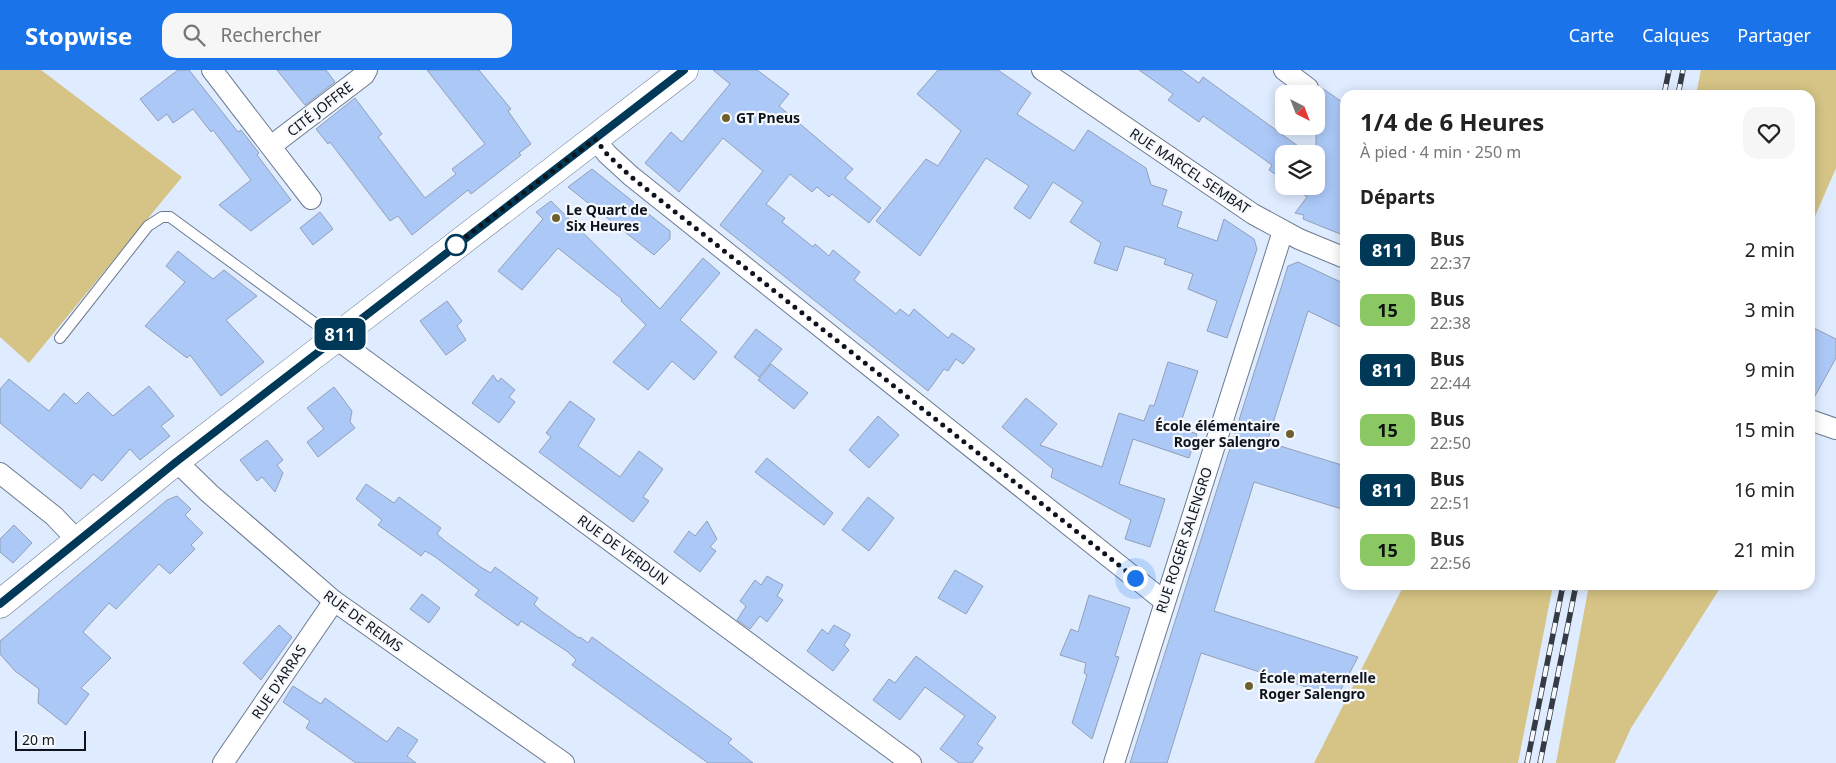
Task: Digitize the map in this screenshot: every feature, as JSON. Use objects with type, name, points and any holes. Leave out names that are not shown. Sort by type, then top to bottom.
[{"type":"main road","points":[[0,604],[176,462],[595,139],[669,75]]},
{"type":"street","points":[[212,70],[311,199]]},
{"type":"street","name":"CITÉ JOFFRE","points":[[271,146],[364,75],[367,70]]},
{"type":"street","name":"RUE MARCEL SEMBAT","points":[[1042,70],[1254,214],[1283,231],[1340,256]]},
{"type":"street","points":[[1284,70],[1304,85]]},
{"type":"street","points":[[595,139],[607,154],[630,176],[1164,601]]},
{"type":"street","name":"RUE ROGER SALENGRO","points":[[1114,763],[1283,231]]},
{"type":"street","name":"RUE DE VERDUN","points":[[335,338],[911,763]]},
{"type":"street","points":[[1815,422],[1836,429]]},
{"type":"street","name":"RUE DE REIMS","points":[[176,462],[334,602],[564,763]]},
{"type":"street","points":[[0,473],[54,516],[77,540]]},
{"type":"street","name":"RUE D'ARRAS","points":[[224,763],[334,602]]},
{"type":"lane","points":[[60,338],[148,226],[162,217],[170,217],[335,338]]},
{"type":"shaded area","points":[[0,70],[41,70],[182,177],[29,363],[0,337]]},
{"type":"shaded area","points":[[1701,70],[1836,70],[1836,168],[1815,216],[1815,90],[1697,90]]},
{"type":"shaded area","points":[[1401,590],[1552,590],[1518,763],[1314,763]]},
{"type":"shaded area","points":[[1588,590],[1719,590],[1631,728],[1615,763],[1556,763]]},
{"type":"building","points":[[178,70],[189,70],[238,132],[241,130],[259,153],[257,155],[291,200],[251,231],[219,205],[251,180],[213,130],[211,132],[193,109],[173,123],[167,114],[158,121],[140,99]]},
{"type":"building","points":[[277,70],[326,70],[335,82],[305,105]]},
{"type":"building","points":[[427,70],[479,70],[511,109],[508,111],[531,144],[519,153],[521,155],[471,194],[468,190],[412,235],[398,216],[390,221],[330,142],[328,144],[316,129],[355,98],[382,134],[378,137],[425,198],[456,174],[452,169],[485,144]]},
{"type":"building","points":[[713,70],[757,70],[789,94],[779,106],[853,169],[845,178],[881,208],[869,223],[832,194],[829,197],[817,187],[812,192],[790,174],[766,204],[785,218],[782,222],[813,247],[815,244],[829,256],[833,250],[860,272],[854,280],[896,314],[900,309],[909,316],[914,309],[948,338],[952,333],[975,349],[963,364],[956,359],[948,371],[944,369],[928,391],[720,225],[763,171],[723,138],[679,192],[645,163],[671,132],[682,142],[730,84]]},
{"type":"building","points":[[938,70],[998,70],[1031,93],[1017,114],[1074,151],[1088,130],[1146,168],[1151,185],[1167,190],[1162,205],[1182,212],[1177,227],[1217,241],[1224,219],[1254,239],[1257,249],[1227,338],[1207,331],[1217,301],[1188,289],[1193,274],[1164,264],[1166,259],[1125,246],[1117,271],[1094,263],[1101,243],[1070,222],[1083,202],[1053,182],[1030,219],[1014,208],[1029,186],[986,158],[920,256],[876,221],[926,159],[938,166],[961,131],[917,94]]},
{"type":"building","points":[[1139,70],[1181,70],[1199,83],[1203,77],[1275,129],[1275,135],[1283,135],[1297,145],[1275,145],[1275,174],[1269,170],[1272,165],[1203,116],[1199,122],[1168,100],[1173,94]]},
{"type":"building","points":[[1325,90],[1340,101],[1340,234],[1303,219],[1304,215],[1295,213],[1307,197],[1304,195],[1325,195],[1325,145],[1316,145],[1316,135],[1325,135]]},
{"type":"building","points":[[592,169],[670,231],[670,239],[654,255],[568,187]]},
{"type":"building","points":[[551,201],[660,309],[703,258],[720,273],[680,320],[717,352],[694,380],[672,361],[648,390],[613,362],[646,325],[621,301],[622,299],[558,248],[522,290],[498,271],[543,219],[536,212]]},
{"type":"building","points":[[320,212],[333,229],[313,245],[300,228]]},
{"type":"building","points":[[178,251],[213,279],[224,270],[257,296],[226,320],[264,362],[221,396],[190,355],[187,358],[145,326],[185,282],[166,266]]},
{"type":"building","points":[[1298,262],[1340,282],[1340,327],[1308,311],[1267,442],[1340,464],[1340,508],[1254,482],[1214,611],[1358,657],[1337,697],[1201,653],[1167,763],[1130,763],[1288,266]]},
{"type":"building","points":[[447,301],[462,321],[457,326],[466,340],[446,355],[420,321]]},
{"type":"building","points":[[1815,328],[1836,339],[1836,358],[1815,396]]},
{"type":"building","points":[[756,329],[782,349],[759,377],[734,357]]},
{"type":"building","points":[[1168,362],[1198,371],[1179,428],[1197,434],[1189,458],[1133,439],[1119,484],[1165,499],[1150,547],[1125,539],[1131,520],[1051,477],[1053,469],[1002,427],[1026,398],[1057,424],[1040,445],[1102,467],[1119,413],[1144,421],[1150,405],[1154,406]]},
{"type":"building","points":[[771,364],[808,393],[794,409],[758,380]]},
{"type":"building","points":[[493,375],[498,382],[501,378],[515,390],[509,397],[515,402],[499,423],[472,403]]},
{"type":"building","points":[[9,379],[49,411],[64,393],[76,404],[88,392],[113,416],[149,386],[174,416],[161,426],[170,436],[140,460],[130,449],[102,481],[93,474],[81,489],[0,423],[0,389]]},
{"type":"building","points":[[334,387],[352,411],[350,422],[355,428],[318,457],[307,442],[324,429],[307,408]]},
{"type":"building","points":[[570,401],[595,419],[578,446],[620,477],[639,451],[663,469],[643,497],[649,501],[633,522],[539,452],[551,437],[546,433]]},
{"type":"building","points":[[878,416],[899,435],[869,468],[849,450]]},
{"type":"building","points":[[267,440],[283,460],[277,465],[283,473],[275,492],[262,477],[257,481],[240,460]]},
{"type":"building","points":[[767,458],[833,513],[824,525],[755,472]]},
{"type":"building","points":[[366,484],[394,503],[399,497],[441,528],[437,534],[445,541],[491,573],[495,567],[538,598],[534,604],[541,611],[588,643],[592,637],[732,739],[728,743],[753,763],[708,763],[572,665],[576,660],[568,652],[521,621],[518,626],[475,595],[479,590],[434,556],[425,551],[421,556],[378,525],[382,520],[356,499]]},
{"type":"building","points":[[177,496],[191,509],[185,515],[203,533],[191,545],[195,549],[170,574],[159,564],[116,609],[109,603],[83,632],[111,658],[81,688],[89,694],[66,725],[38,703],[39,689],[15,671],[0,654],[0,641],[167,500]]},
{"type":"building","points":[[868,497],[894,518],[869,551],[842,530]]},
{"type":"building","points":[[707,521],[717,539],[710,547],[716,551],[700,572],[674,552],[689,531],[695,536]]},
{"type":"building","points":[[14,525],[32,543],[13,563],[0,552],[0,539]]},
{"type":"building","points":[[955,570],[983,586],[966,614],[938,598]]},
{"type":"building","points":[[767,576],[783,585],[777,596],[783,600],[767,622],[760,616],[750,629],[737,620],[746,606],[740,601],[755,580],[761,585]]},
{"type":"building","points":[[422,594],[440,608],[429,623],[410,609]]},
{"type":"building","points":[[1089,595],[1130,608],[1115,656],[1119,657],[1092,739],[1072,723],[1087,675],[1084,673],[1086,663],[1060,655],[1071,629],[1078,632]]},
{"type":"building","points":[[279,625],[292,637],[261,680],[243,663]]},
{"type":"building","points":[[834,625],[850,634],[850,636],[844,645],[849,650],[833,671],[807,651],[822,629],[828,634]]},
{"type":"building","points":[[916,656],[996,717],[977,744],[983,748],[972,763],[959,763],[940,749],[965,716],[925,687],[900,720],[873,700],[889,679],[895,683]]},
{"type":"building","points":[[293,686],[321,704],[325,698],[387,742],[398,727],[418,740],[407,756],[416,763],[356,763],[306,728],[310,721],[283,702]]},
{"type":"railway","points":[[1665,90],[1669,70]]},
{"type":"railway","points":[[1679,90],[1683,70]]},
{"type":"railway","points":[[1527,763],[1562,590]]},
{"type":"railway","points":[[1540,763],[1575,590]]},
{"type":"bus line","name":"811","points":[[0,604],[176,462],[684,70]]},
{"type":"place","name":"GT Pneus","points":[[726,118]]},
{"type":"place","name":"Le Quart de Six Heures","points":[[556,218]]},
{"type":"place","name":"École élémentaire Roger Salengro","points":[[1290,434]]},
{"type":"place","name":"École maternelle Roger Salengro","points":[[1249,686]]},
{"type":"route","points":[[456,245],[454,246],[595,139],[607,154],[630,176],[1135,578]]}]
